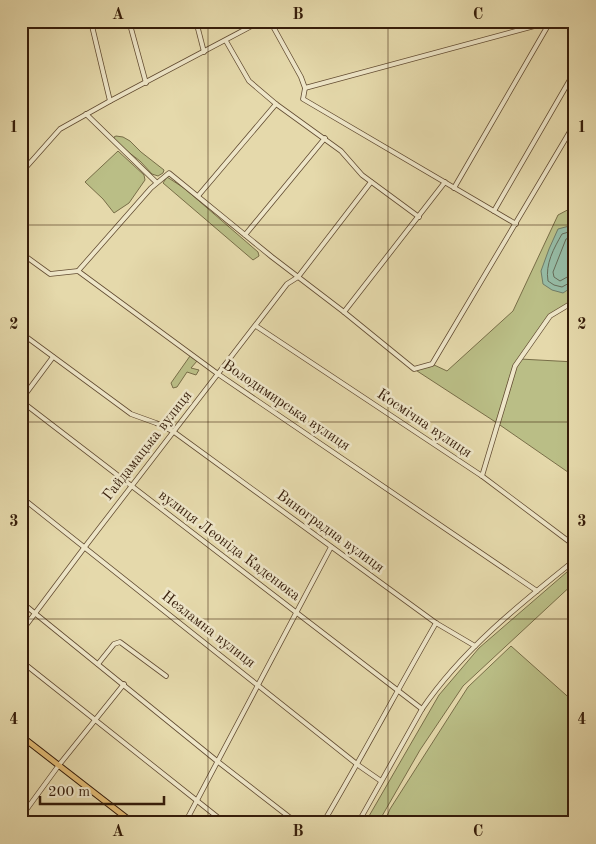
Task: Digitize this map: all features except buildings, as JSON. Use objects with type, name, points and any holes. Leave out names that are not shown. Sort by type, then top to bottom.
[{"type":"main road","points":[[21,736],[133,823]]},
{"type":"street","points":[[74,21],[90,23],[92,26],[110,101]]},
{"type":"street","points":[[129,21],[146,82]]},
{"type":"street","points":[[196,21],[204,52]]},
{"type":"street","points":[[21,173],[60,129],[261,21]]},
{"type":"street","points":[[270,21],[301,77],[305,88],[303,99],[516,224]]},
{"type":"street","points":[[305,88],[551,22]]},
{"type":"street","points":[[454,188],[551,22]]},
{"type":"street","points":[[226,41],[249,81],[276,104],[325,138],[341,151],[370,182],[418,217]]},
{"type":"street","points":[[494,211],[575,71]]},
{"type":"street","points":[[198,196],[276,104]]},
{"type":"street","points":[[86,114],[156,182]]},
{"type":"street","points":[[21,254],[50,274],[78,271],[156,182],[169,173],[414,369],[432,364],[575,123]]},
{"type":"street","points":[[245,235],[325,138]]},
{"type":"street","name":"Гайдамацька вулиця","points":[[21,632],[287,284],[298,277],[370,182]]},
{"type":"street","points":[[344,312],[445,182]]},
{"type":"street","name":"Володимирська вулиця","points":[[78,271],[218,374],[536,591]]},
{"type":"street","points":[[482,476],[515,366],[550,316],[575,301]]},
{"type":"street","name":"Космічна вулиця","points":[[256,326],[482,476],[575,546]]},
{"type":"street","name":"Виноградна вулиця","points":[[21,334],[131,414],[156,422],[174,432],[436,623],[475,646]]},
{"type":"street","points":[[21,400],[54,357]]},
{"type":"street","name":"вулиця Леоніда Каденюка","points":[[21,400],[422,709]]},
{"type":"street","name":"Незламна вулиця","points":[[21,497],[358,765],[381,781]]},
{"type":"street","points":[[185,823],[331,546]]},
{"type":"street","points":[[358,823],[432,693],[475,646],[536,591],[575,560]]},
{"type":"street","points":[[21,602],[217,761],[297,823]]},
{"type":"street","points":[[322,823],[358,765],[436,623]]},
{"type":"street","points":[[98,664],[114,644],[120,642],[166,676]]},
{"type":"street","points":[[21,661],[225,823]]},
{"type":"street","points":[[33,823],[22,815],[59,765],[124,684]]},
{"type":"shaded area","points":[[116,136],[130,141],[164,170],[163,173],[158,176],[152,174],[140,161],[114,141]]},
{"type":"shaded area","points":[[118,151],[144,175],[145,180],[129,203],[114,213],[103,199],[85,182]]},
{"type":"shaded area","points":[[167,177],[184,188],[258,252],[259,256],[253,260],[163,183]]},
{"type":"shaded area","points":[[575,206],[575,301],[550,316],[520,359],[575,362],[575,477],[414,369],[432,364],[447,371],[513,311],[558,215]]},
{"type":"shaded area","points":[[190,356],[197,361],[191,368],[199,370],[196,375],[187,372],[177,387],[173,388],[171,383]]},
{"type":"shaded area","points":[[575,565],[575,582],[463,686],[420,750],[378,823],[365,823],[439,695],[479,648]]},
{"type":"shaded area","points":[[511,646],[575,703],[575,823],[384,823],[390,809],[468,687]]},
{"type":"water","points":[[575,225],[575,285],[563,293],[552,290],[543,284],[541,271],[558,229]]}]
